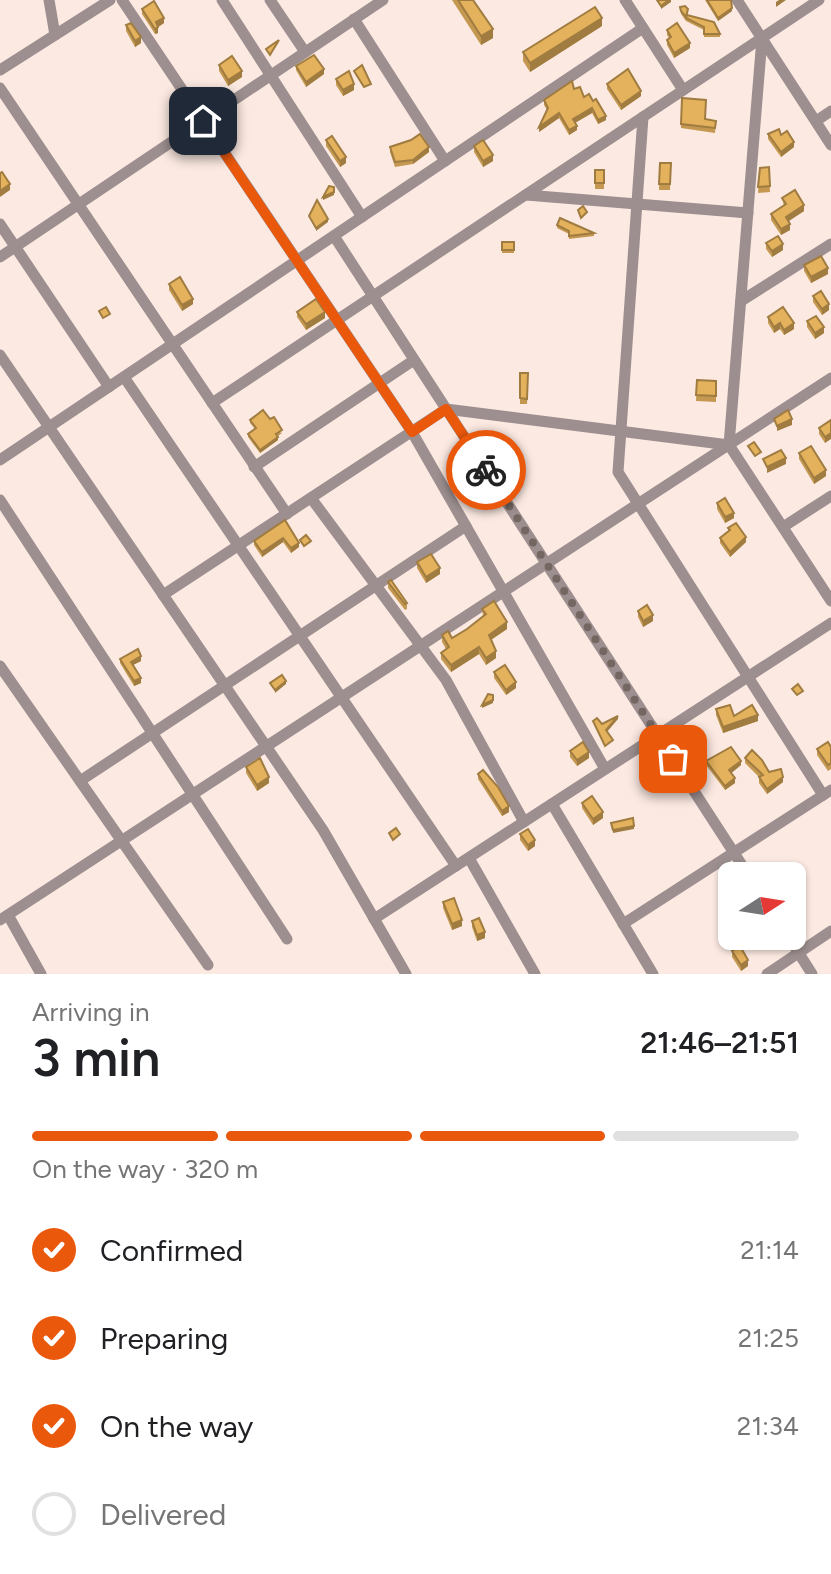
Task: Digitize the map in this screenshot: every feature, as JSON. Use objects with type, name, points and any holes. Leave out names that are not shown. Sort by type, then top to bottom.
[{"type":"street","points":[[49,0],[55,35]]},
{"type":"street","points":[[0,70],[110,0]]},
{"type":"street","points":[[122,0],[412,432],[605,769]]},
{"type":"street","points":[[222,0],[362,217]]},
{"type":"street","points":[[270,0],[305,52]]},
{"type":"street","points":[[0,257],[383,0]]},
{"type":"street","points":[[625,0],[683,90]]},
{"type":"street","points":[[737,0],[831,145]]},
{"type":"street","points":[[212,403],[819,0]]},
{"type":"street","points":[[354,19],[445,161]]},
{"type":"street","points":[[0,460],[643,28]]},
{"type":"street","points":[[762,38],[729,445],[831,601]]},
{"type":"street","points":[[0,88],[287,514]]},
{"type":"street","points":[[816,121],[831,111]]},
{"type":"street","points":[[623,924],[827,792],[748,677],[618,472],[643,117]]},
{"type":"street","points":[[526,195],[748,213]]},
{"type":"street","points":[[0,224],[109,387]]},
{"type":"street","points":[[334,236],[740,862]]},
{"type":"street","points":[[741,301],[831,244]]},
{"type":"street","points":[[0,355],[323,830],[406,974]]},
{"type":"street","points":[[254,467],[414,360]]},
{"type":"street","points":[[124,377],[456,866]]},
{"type":"street","points":[[41,974],[4,917],[831,378]]},
{"type":"street","points":[[163,595],[446,409],[729,445]]},
{"type":"street","points":[[783,527],[831,496]]},
{"type":"street","points":[[311,498],[446,680],[524,822]]},
{"type":"street","points":[[0,500],[287,939]]},
{"type":"street","points":[[80,781],[466,526]]},
{"type":"street","points":[[374,919],[831,623]]},
{"type":"street","points":[[0,666],[208,965]]},
{"type":"street","points":[[552,804],[653,974]]},
{"type":"street","points":[[469,858],[535,974]]},
{"type":"street","points":[[767,974],[831,931]]},
{"type":"street","points":[[796,950],[812,974]]},
{"type":"building","points":[[458,0],[473,0],[493,29],[481,36]]},
{"type":"building","points":[[707,0],[731,0],[732,8],[718,18]]},
{"type":"building","points":[[154,1],[164,18],[156,22],[158,27],[155,29],[142,9]]},
{"type":"building","points":[[595,7],[602,18],[530,63],[523,52]]},
{"type":"building","points":[[680,7],[688,9],[686,17]]},
{"type":"building","points":[[687,15],[714,22],[720,34],[704,34],[704,27],[686,18]]},
{"type":"building","points":[[131,23],[141,37],[135,41],[126,25]]},
{"type":"building","points":[[677,23],[690,43],[674,53],[667,40],[671,37],[667,30]]},
{"type":"building","points":[[279,40],[270,55],[266,49]]},
{"type":"building","points":[[314,55],[324,69],[306,82],[296,66]]},
{"type":"building","points":[[232,56],[242,71],[228,80],[219,65]]},
{"type":"building","points":[[362,65],[371,84],[364,87],[354,71]]},
{"type":"building","points":[[628,69],[641,91],[621,105],[607,84]]},
{"type":"building","points":[[349,71],[354,84],[343,90],[336,79]]},
{"type":"building","points":[[572,81],[574,89],[580,87],[584,97],[589,94],[593,101],[596,99],[606,116],[598,120],[592,108],[573,119],[577,126],[569,130],[559,113],[539,127],[548,108],[544,100]]},
{"type":"building","points":[[682,98],[706,100],[705,119],[716,121],[715,128],[681,124]]},
{"type":"building","points":[[779,129],[781,135],[787,131],[794,142],[781,152],[768,134]]},
{"type":"building","points":[[420,134],[429,147],[413,160],[395,162],[390,147]]},
{"type":"building","points":[[332,136],[346,157],[340,161],[326,140]]},
{"type":"building","points":[[483,140],[493,155],[483,161],[474,146]]},
{"type":"building","points":[[660,163],[671,163],[670,184],[659,184]]},
{"type":"building","points":[[769,167],[770,186],[758,187],[760,168]]},
{"type":"building","points":[[595,170],[604,170],[604,183],[595,183]]},
{"type":"building","points":[[0,173],[10,184],[0,191]]},
{"type":"building","points":[[329,186],[334,187],[334,192],[323,197]]},
{"type":"building","points":[[795,190],[804,205],[786,217],[790,224],[781,229],[771,214],[786,204],[782,198]]},
{"type":"building","points":[[317,200],[328,219],[316,228],[309,216]]},
{"type":"building","points":[[583,206],[587,212],[581,218],[578,210]]},
{"type":"building","points":[[560,218],[594,233],[569,236],[569,231],[557,225]]},
{"type":"building","points":[[778,236],[783,244],[772,251],[766,243]]},
{"type":"building","points":[[502,242],[514,242],[514,250],[502,250]]},
{"type":"building","points":[[821,256],[828,268],[811,277],[804,265]]},
{"type":"building","points":[[180,277],[193,299],[182,305],[169,284]]},
{"type":"building","points":[[821,291],[829,304],[822,309],[813,296]]},
{"type":"building","points":[[316,299],[325,312],[306,324],[297,312]]},
{"type":"building","points":[[106,307],[110,314],[103,318],[99,311]]},
{"type":"building","points":[[783,307],[794,323],[784,330],[780,323],[774,327],[768,317]]},
{"type":"building","points":[[816,316],[824,327],[815,333],[807,321]]},
{"type":"building","points":[[520,373],[528,373],[527,399],[520,398]]},
{"type":"building","points":[[697,380],[716,381],[716,396],[696,395]]},
{"type":"building","points":[[263,410],[270,419],[274,417],[282,430],[276,434],[278,437],[260,450],[248,434],[256,428],[250,420]]},
{"type":"building","points":[[788,410],[792,419],[777,426],[774,419]]},
{"type":"building","points":[[831,420],[831,433],[825,437],[819,428]]},
{"type":"building","points":[[754,442],[761,452],[755,456],[748,446]]},
{"type":"building","points":[[811,446],[826,470],[814,478],[799,453]]},
{"type":"building","points":[[781,450],[786,458],[767,467],[763,459]]},
{"type":"building","points":[[725,498],[734,513],[725,517],[717,503]]},
{"type":"building","points":[[285,520],[299,543],[291,548],[283,538],[262,552],[254,541]]},
{"type":"building","points":[[736,523],[746,537],[730,552],[720,538]]},
{"type":"building","points":[[306,535],[311,541],[304,546],[300,540]]},
{"type":"building","points":[[431,554],[440,568],[426,577],[417,562]]},
{"type":"building","points":[[391,580],[407,603],[388,582]]},
{"type":"building","points":[[494,601],[507,622],[489,635],[496,651],[486,658],[479,647],[451,665],[441,653],[449,647],[442,635],[448,631],[452,638],[467,629],[486,614],[482,609]]},
{"type":"building","points":[[647,605],[653,615],[643,621],[638,611]]},
{"type":"building","points":[[138,649],[141,656],[131,662],[141,678],[134,681],[120,659]]},
{"type":"building","points":[[505,665],[516,682],[506,690],[494,672]]},
{"type":"building","points":[[282,675],[286,681],[275,690],[270,683]]},
{"type":"building","points":[[798,684],[803,691],[797,695],[792,689]]},
{"type":"building","points":[[488,694],[493,695],[493,700],[482,705]]},
{"type":"building","points":[[730,705],[734,716],[752,705],[758,715],[723,727],[716,709]]},
{"type":"building","points":[[618,716],[606,730],[613,740],[605,746],[593,721],[597,718],[602,724]]},
{"type":"building","points":[[583,742],[589,752],[577,760],[570,751]]},
{"type":"building","points":[[828,742],[831,763],[828,765],[817,749]]},
{"type":"building","points":[[731,747],[741,761],[729,770],[735,778],[725,786],[706,761]]},
{"type":"building","points":[[752,750],[769,772],[781,769],[783,777],[767,789],[759,777],[763,775],[745,758]]},
{"type":"building","points":[[260,758],[269,777],[257,785],[246,767]]},
{"type":"building","points":[[483,770],[509,806],[502,811],[478,774]]},
{"type":"building","points":[[592,796],[603,812],[593,819],[582,803]]},
{"type":"building","points":[[633,818],[634,826],[613,830],[611,823]]},
{"type":"building","points":[[396,828],[400,834],[393,840],[389,833]]},
{"type":"building","points":[[528,829],[535,840],[528,845],[520,834]]},
{"type":"building","points":[[454,898],[462,920],[452,924],[443,902]]},
{"type":"building","points":[[479,918],[485,932],[477,935],[472,921]]},
{"type":"building","points":[[742,950],[748,960],[741,965],[732,951]]},
{"type":"way so far","points":[[486,470],[673,759]]},
{"type":"route","points":[[203,121],[412,432],[446,409],[486,470]]}]
